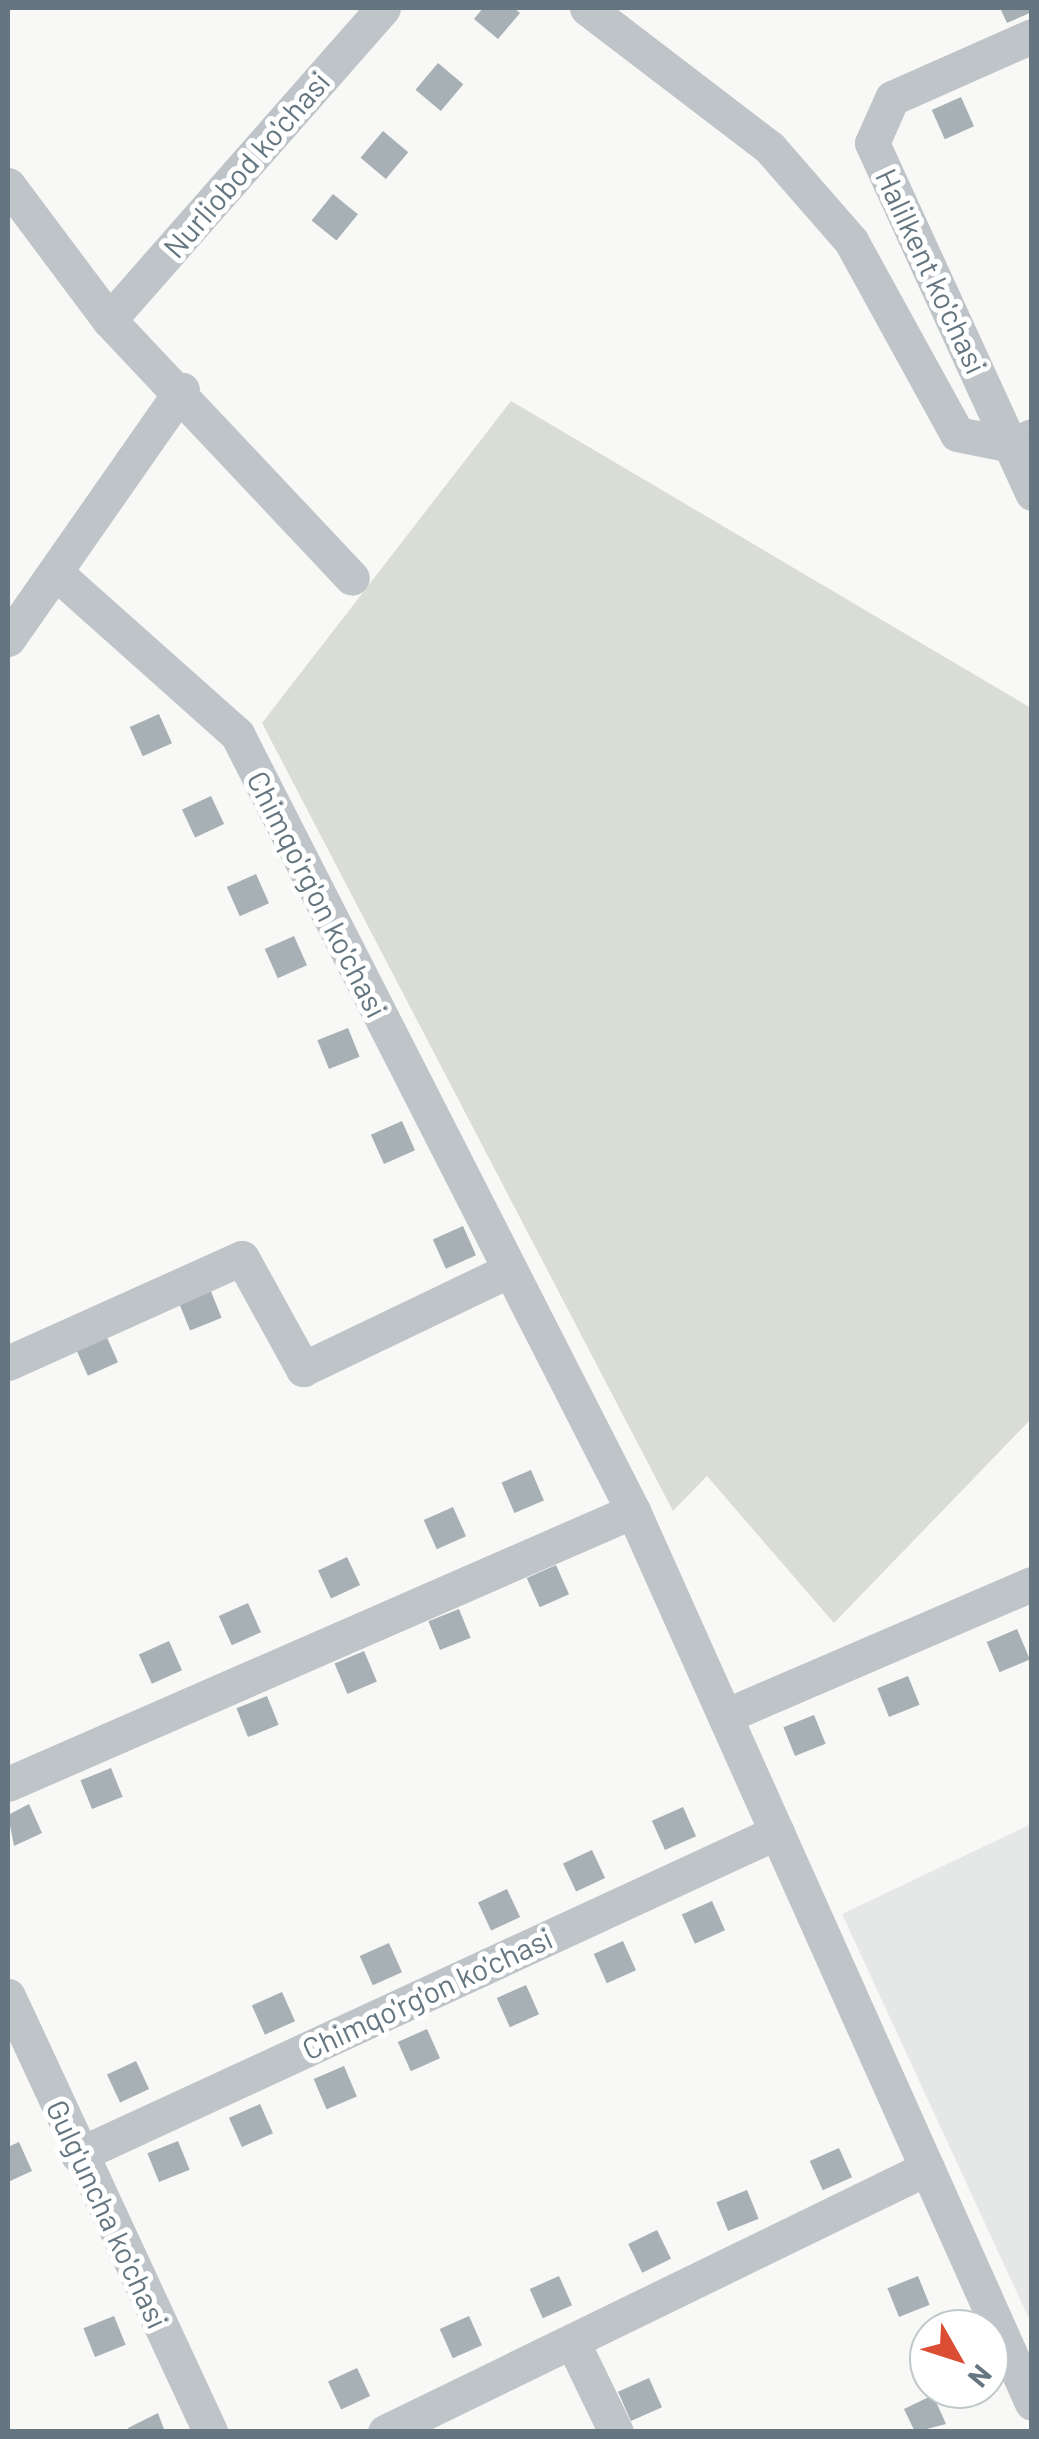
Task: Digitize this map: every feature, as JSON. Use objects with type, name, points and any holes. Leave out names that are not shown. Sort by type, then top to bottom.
[{"type":"street","name":"Nurliobod ko'chasi","points":[[108,320],[383,8]]},
{"type":"street","name":"Halilkent ko'chasi","points":[[587,8],[770,148],[851,242],[957,434],[1022,440]]},
{"type":"street","name":"Halilkent ko'chasi","points":[[1032,36],[892,98],[872,143],[1022,440],[1032,493]]},
{"type":"street","points":[[8,185],[108,320],[182,390],[352,578]]},
{"type":"street","points":[[8,639],[182,390]]},
{"type":"street","name":"Chimqo'rg'on ko'chasi","points":[[55,572],[237,734],[633,1511],[1032,2403]]},
{"type":"street","points":[[8,1363],[242,1258],[303,1369],[510,1270]]},
{"type":"street","points":[[8,1784],[633,1511]]},
{"type":"street","points":[[725,1716],[1032,1584]]},
{"type":"street","name":"Chimqo'rg'on ko'chasi","points":[[78,2155],[776,1832]]},
{"type":"street","name":"Gulg'uncha ko'chasi","points":[[8,1996],[78,2155],[210,2432]]},
{"type":"street","points":[[385,2432],[927,2168]]},
{"type":"street","points":[[572,2340],[616,2432]]},
{"type":"shaded area","points":[[511,401],[1031,708],[1031,1419],[834,1623],[707,1476],[673,1511],[262,723]]},
{"type":"shaded area","points":[[1031,1824],[1031,2323],[842,1914]]},
{"type":"building","points":[[483,8],[514,8],[520,13],[498,39],[474,19]]},
{"type":"building","points":[[1000,8],[1032,8],[1032,12],[1007,23]]},
{"type":"building","points":[[438,63],[463,84],[441,111],[416,90]]},
{"type":"building","points":[[961,97],[974,126],[945,139],[932,110]]},
{"type":"building","points":[[383,131],[408,152],[386,179],[361,158]]},
{"type":"building","points":[[333,194],[358,214],[336,241],[312,220]]},
{"type":"building","points":[[159,714],[172,743],[143,756],[130,727]]},
{"type":"building","points":[[211,796],[224,824],[195,838],[182,810]]},
{"type":"building","points":[[256,874],[269,903],[240,916],[227,887]]},
{"type":"building","points":[[294,936],[307,965],[278,978],[265,949]]},
{"type":"building","points":[[348,1028],[360,1057],[329,1069],[317,1040]]},
{"type":"building","points":[[402,1121],[415,1150],[384,1164],[371,1135]]},
{"type":"building","points":[[463,1226],[476,1255],[446,1269],[433,1239]]},
{"type":"building","points":[[210,1289],[222,1318],[190,1330],[178,1302]]},
{"type":"building","points":[[105,1333],[118,1362],[88,1376],[75,1346]]},
{"type":"building","points":[[531,1470],[544,1500],[514,1513],[502,1483]]},
{"type":"building","points":[[453,1507],[466,1536],[437,1549],[424,1520]]},
{"type":"building","points":[[347,1557],[360,1585],[331,1599],[318,1571]]},
{"type":"building","points":[[556,1565],[569,1594],[540,1607],[527,1578]]},
{"type":"building","points":[[248,1603],[261,1632],[232,1645],[219,1616]]},
{"type":"building","points":[[459,1609],[471,1638],[440,1650],[428,1621]]},
{"type":"building","points":[[1017,1629],[1030,1659],[1000,1672],[987,1642]]},
{"type":"building","points":[[169,1641],[182,1670],[152,1684],[139,1654]]},
{"type":"building","points":[[364,1651],[377,1681],[347,1694],[335,1664]]},
{"type":"building","points":[[908,1676],[920,1705],[889,1717],[877,1688]]},
{"type":"building","points":[[267,1696],[279,1725],[248,1737],[236,1708]]},
{"type":"building","points":[[814,1715],[826,1744],[795,1756],[783,1727]]},
{"type":"building","points":[[111,1768],[123,1797],[92,1809],[80,1780]]},
{"type":"building","points":[[29,1804],[42,1833],[14,1846],[8,1815]]},
{"type":"building","points":[[683,1807],[696,1836],[665,1850],[652,1821]]},
{"type":"building","points":[[592,1850],[605,1878],[576,1892],[563,1864]]},
{"type":"building","points":[[507,1889],[520,1917],[491,1931],[478,1903]]},
{"type":"building","points":[[712,1901],[725,1930],[695,1944],[682,1914]]},
{"type":"building","points":[[623,1941],[636,1970],[607,1983],[594,1954]]},
{"type":"building","points":[[389,1943],[402,1972],[373,1985],[360,1956]]},
{"type":"building","points":[[526,1985],[539,2014],[510,2027],[497,1998]]},
{"type":"building","points":[[282,1992],[295,2021],[265,2035],[252,2005]]},
{"type":"building","points":[[427,2029],[440,2058],[411,2071],[398,2042]]},
{"type":"building","points":[[136,2061],[149,2089],[120,2103],[107,2075]]},
{"type":"building","points":[[344,2066],[357,2096],[327,2109],[314,2079]]},
{"type":"building","points":[[260,2104],[273,2133],[242,2147],[229,2118]]},
{"type":"building","points":[[178,2141],[190,2170],[159,2182],[147,2153]]},
{"type":"building","points":[[19,2142],[32,2171],[8,2182],[8,2147]]},
{"type":"building","points":[[839,2148],[852,2177],[823,2190],[810,2161]]},
{"type":"building","points":[[747,2190],[759,2219],[728,2231],[716,2202]]},
{"type":"building","points":[[657,2230],[671,2259],[642,2273],[628,2244]]},
{"type":"building","points":[[559,2276],[572,2305],[543,2318],[530,2289]]},
{"type":"building","points":[[918,2276],[930,2305],[909,2309],[909,2313],[899,2317],[887,2288]]},
{"type":"building","points":[[114,2316],[126,2345],[95,2357],[83,2328]]},
{"type":"building","points":[[469,2316],[482,2345],[453,2358],[440,2329]]},
{"type":"building","points":[[357,2368],[370,2396],[341,2410],[328,2382]]},
{"type":"building","points":[[649,2378],[662,2407],[631,2421],[618,2392]]},
{"type":"building","points":[[904,2409],[939,2409],[946,2424],[915,2432]]},
{"type":"building","points":[[158,2413],[165,2432],[130,2432],[128,2428]]}]
